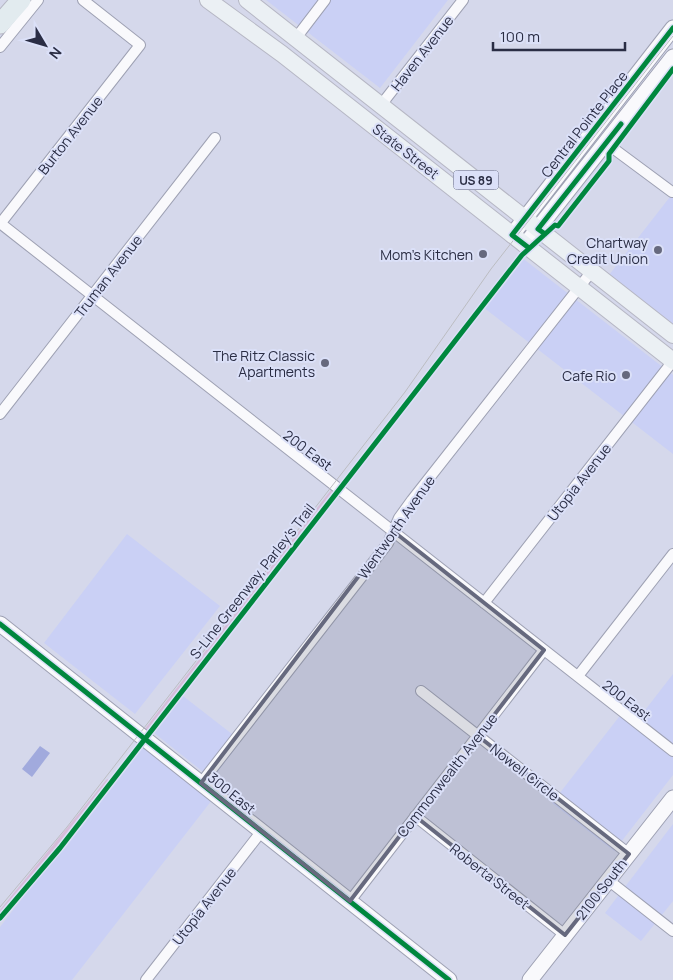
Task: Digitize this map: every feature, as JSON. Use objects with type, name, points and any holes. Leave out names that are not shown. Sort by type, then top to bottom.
[{"type":"highway","points":[[0,24],[21,0]]},
{"type":"main road","name":"State Street","points":[[208,0],[282,54],[673,361]]},
{"type":"main road","name":"State Street","points":[[248,0],[673,334]]},
{"type":"main road","points":[[233,18],[247,15],[282,41],[296,38]]},
{"type":"main road","points":[[282,54],[298,52],[321,68],[329,65]]},
{"type":"main road","points":[[640,335],[650,333],[673,347]]},
{"type":"street","points":[[0,47],[38,0]]},
{"type":"street","name":"Burton Avenue","points":[[0,224],[140,45],[83,0]]},
{"type":"street","points":[[296,38],[325,0]]},
{"type":"street","name":"Haven Avenue","points":[[381,105],[463,0]]},
{"type":"street","name":"Central Pointe Place","points":[[512,235],[673,28]]},
{"type":"street","name":"Central Pointe Place","points":[[525,245],[673,57]]},
{"type":"street","name":"Truman Avenue","points":[[0,414],[215,138]]},
{"type":"street","points":[[606,143],[672,192]]},
{"type":"street","name":"200 East","points":[[0,224],[673,751]]},
{"type":"street","name":"Wentworth Avenue","points":[[202,783],[388,543],[399,518],[408,506],[592,271]]},
{"type":"street","name":"Utopia Avenue","points":[[484,603],[673,361]]},
{"type":"street","points":[[578,676],[673,554]]},
{"type":"street","name":"300 East","points":[[0,624],[449,980]]},
{"type":"street","name":"Commonwealth Avenue","points":[[350,901],[544,650]]},
{"type":"street","name":"Nowell Circle","points":[[421,691],[629,854]]},
{"type":"street","name":"2100 South","points":[[530,980],[673,798]]},
{"type":"street","name":"Roberta Street","points":[[415,816],[565,935]]},
{"type":"street","name":"Utopia Avenue","points":[[146,980],[261,832]]},
{"type":"street","points":[[608,880],[673,930]]},
{"type":"highlighted area","points":[[393,531],[544,650],[478,736],[629,854],[565,935],[415,816],[350,901],[201,783]]},
{"type":"shaded area","points":[[266,0],[448,0],[380,88]]},
{"type":"shaded area","points":[[673,193],[673,324],[609,275]]},
{"type":"shaded area","points":[[521,257],[673,375],[673,454],[483,307]]},
{"type":"shaded area","points":[[331,490],[333,491],[146,732],[144,730]]},
{"type":"shaded area","points":[[127,534],[220,606],[135,714],[44,643]]},
{"type":"shaded area","points":[[673,674],[673,775],[614,851],[552,803],[629,704],[642,714]]},
{"type":"shaded area","points":[[183,696],[241,741],[212,779],[153,732]]},
{"type":"shaded area","points":[[141,745],[212,800],[72,980],[0,980],[0,927]]},
{"type":"shaded area","points":[[40,746],[50,753],[32,777],[22,769]]},
{"type":"shaded area","points":[[107,779],[109,780],[47,860],[0,914],[0,910]]},
{"type":"shaded area","points":[[673,824],[673,901],[641,941],[605,913]]},
{"type":"tram line","points":[[0,907],[67,827],[405,392],[491,269],[673,36]]},
{"type":"cycle path","points":[[529,248],[512,235],[673,28]]},
{"type":"cycle path","name":"S-Line Greenway, Parley's Trail","points":[[0,918],[60,848],[522,255],[555,225],[558,226],[609,161],[609,154],[673,69]]},
{"type":"cycle path","points":[[545,234],[538,229],[621,124]]},
{"type":"cycle path","points":[[0,624],[449,980]]},
{"type":"place","name":"Chartway Credit Union","points":[[658,250]]},
{"type":"place","name":"Mom's Kitchen","points":[[483,254]]},
{"type":"place","name":"The Ritz Classic Apartments","points":[[325,363]]},
{"type":"place","name":"Cafe Rio","points":[[626,375]]}]
